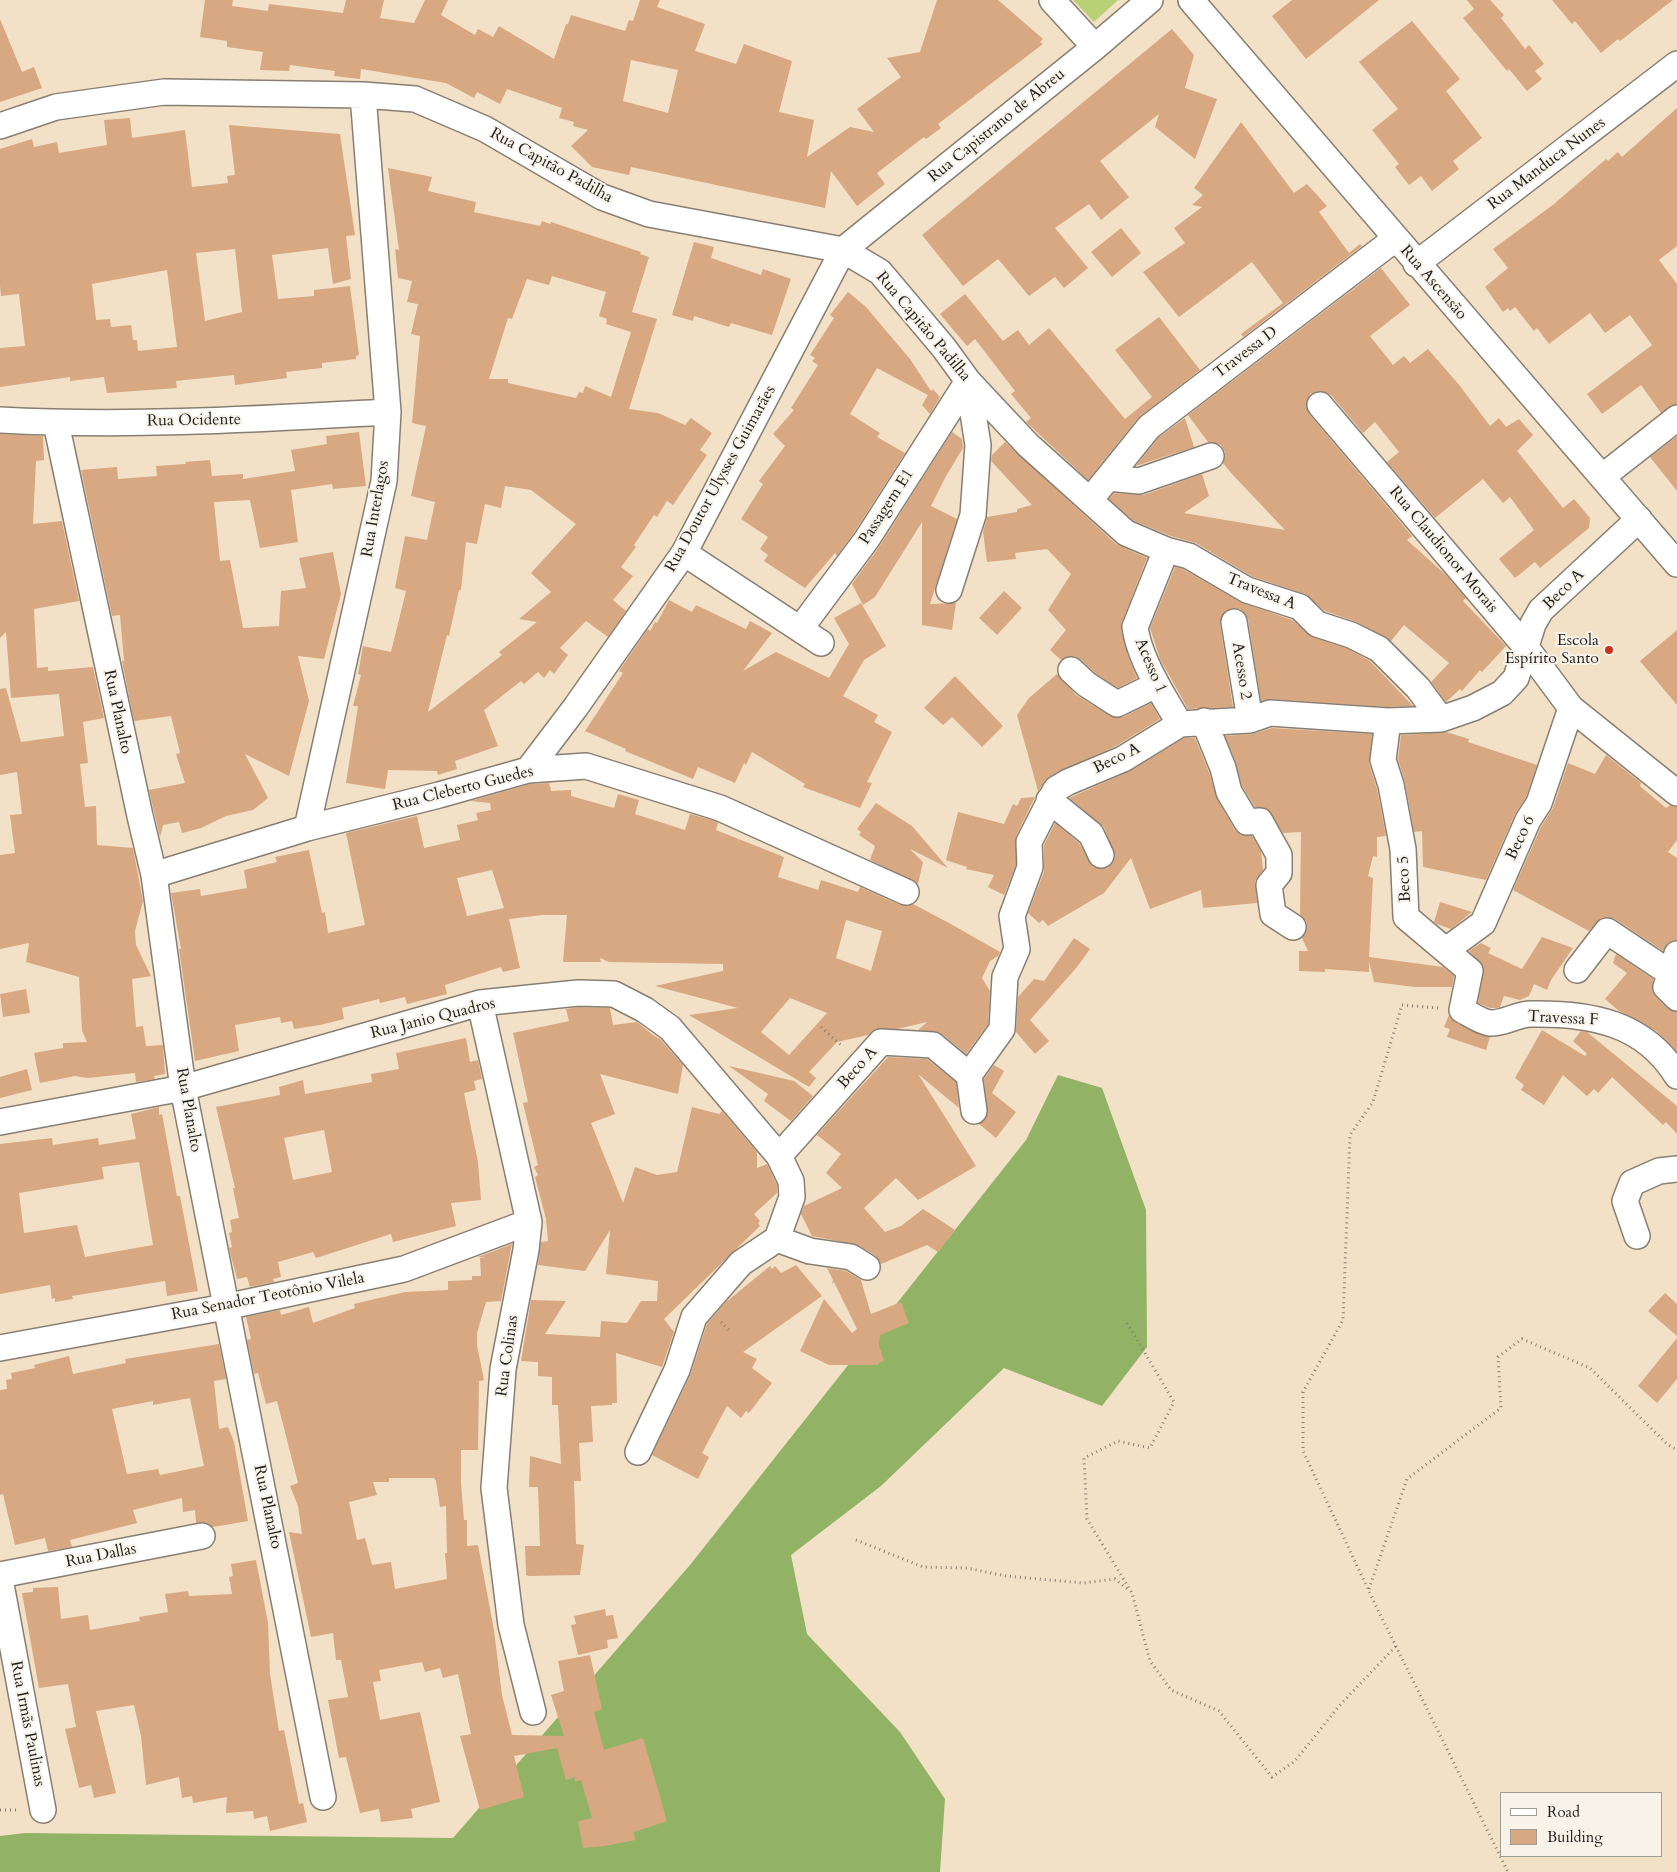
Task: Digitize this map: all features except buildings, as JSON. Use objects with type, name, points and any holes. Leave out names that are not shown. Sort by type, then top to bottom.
[{"type":"street","points":[[1052,0],[1095,47]]},
{"type":"street","name":"Rua Capistrano de Abreu","points":[[843,250],[1095,47],[1150,0]]},
{"type":"street","name":"Rua Ascensão","points":[[1191,0],[1416,264],[1677,564]]},
{"type":"street","name":"Rua Manduca Nunes","points":[[1416,264],[1677,64]]},
{"type":"street","name":"Rua Capitão Padilha","points":[[0,126],[56,107],[164,92],[363,95],[415,99],[485,129],[602,197],[649,214],[843,250],[880,272],[944,348],[968,381],[1028,445],[1090,500]]},
{"type":"street","name":"Rua Interlagos","points":[[307,828],[384,481],[388,412],[363,95]]},
{"type":"street","name":"Travessa D","points":[[1090,500],[1149,428],[1395,239]]},
{"type":"street","name":"Rua Doutor Ulysses Guimarães","points":[[528,770],[684,553],[843,250]]},
{"type":"street","points":[[949,590],[973,515],[978,445],[968,381]]},
{"type":"street","name":"Passagem E1","points":[[800,629],[867,539],[968,381]]},
{"type":"street","name":"Rua Claudionor Morais","points":[[1320,405],[1526,646],[1571,708],[1677,793]]},
{"type":"street","name":"Rua Ocidente","points":[[0,420],[56,423],[208,422],[388,412]]},
{"type":"street","points":[[1602,477],[1677,418]]},
{"type":"street","name":"Rua Planalto","points":[[56,423],[154,875],[183,1088],[323,1797]]},
{"type":"street","points":[[1108,478],[1139,481],[1211,456]]},
{"type":"street","name":"Travessa A","points":[[1090,500],[1126,533],[1166,550],[1189,556],[1247,590],[1300,607],[1317,624],[1351,636],[1379,649],[1418,688],[1440,719]]},
{"type":"street","name":"Beco A","points":[[1053,795],[1068,782],[1123,759],[1192,722],[1250,720],[1270,713],[1388,721],[1440,719],[1473,708],[1502,693],[1516,678],[1533,624],[1541,610],[1639,519]]},
{"type":"street","name":"Acesso 1","points":[[1166,550],[1135,627],[1137,641],[1156,685],[1192,722],[1223,768],[1228,792],[1246,822],[1260,821],[1279,855],[1279,873],[1269,885],[1273,914],[1293,927]]},
{"type":"street","points":[[684,553],[821,643]]},
{"type":"street","name":"Acesso 2","points":[[1234,622],[1250,720]]},
{"type":"street","points":[[1071,670],[1086,684],[1117,704],[1156,685]]},
{"type":"street","name":"Beco 6","points":[[1446,950],[1483,923],[1528,820],[1539,803],[1571,708]]},
{"type":"street","name":"Beco 5","points":[[1388,721],[1383,760],[1391,785],[1403,849],[1406,917],[1470,971],[1462,1010]]},
{"type":"street","name":"Rua Cleberto Guedes","points":[[154,875],[307,828],[440,795],[528,770],[586,766],[720,808],[906,892]]},
{"type":"street","points":[[974,1111],[969,1075],[1002,1029],[1005,977],[1017,949],[1012,916],[1030,867],[1029,842],[1053,795],[1091,834],[1101,855]]},
{"type":"street","points":[[1577,970],[1607,931],[1673,963],[1666,987],[1677,998]]},
{"type":"street","name":"Rua Janio Quadros","points":[[0,1122],[183,1088],[480,1004],[578,993],[614,994],[645,1010],[670,1028],[779,1156],[791,1181],[792,1197],[776,1240]]},
{"type":"street","name":"Rua Colinas","points":[[480,1004],[529,1222],[503,1369],[494,1488],[511,1625],[533,1712]]},
{"type":"street","name":"Travessa F","points":[[1462,1010],[1489,1023],[1529,1014],[1599,1019],[1632,1032],[1674,1065]]},
{"type":"street","name":"Beco A","points":[[779,1156],[881,1042],[933,1045],[969,1075]]},
{"type":"street","points":[[1638,1236],[1625,1201],[1632,1183],[1659,1171],[1677,1169]]},
{"type":"street","name":"Rua Senador Teotônio Vilela","points":[[0,1348],[225,1307],[404,1269],[529,1222]]},
{"type":"street","points":[[638,1452],[676,1370],[694,1317],[741,1263],[776,1240],[810,1251],[851,1257],[867,1267]]},
{"type":"street","name":"Rua Dallas","points":[[0,1577],[202,1536]]},
{"type":"street","name":"Rua Irmãs Paulinas","points":[[0,1577],[43,1810]]},
{"type":"path","points":[[1462,1010],[1402,1005],[1373,1102],[1350,1135],[1343,1320],[1303,1392],[1303,1452],[1368,1589],[1500,1856]]},
{"type":"path","points":[[1127,1323],[1174,1402],[1150,1448],[1118,1441],[1084,1458],[1087,1520],[1132,1593],[1150,1661],[1171,1690],[1219,1711],[1272,1778],[1295,1761],[1339,1706],[1396,1646]]},
{"type":"path","points":[[1368,1589],[1407,1479],[1501,1408],[1498,1357],[1522,1339],[1590,1368],[1667,1444],[1677,1450]]},
{"type":"path","points":[[856,1540],[923,1567],[968,1568],[1006,1576],[1083,1583],[1115,1579],[1132,1593]]},
{"type":"path","points":[[1501,1857],[1508,1872]]},
{"type":"green space","points":[[1073,0],[1118,0],[1094,22]]},
{"type":"green space","points":[[1058,1075],[1102,1088],[1146,1210],[1147,1347],[1102,1406],[1004,1368],[881,1486],[791,1555],[807,1634],[900,1732],[945,1799],[940,1872],[0,1872],[0,1836],[25,1833],[453,1838],[690,1565],[1026,1140]]},
{"type":"place","name":"Escola Espírito Santo","points":[[1609,650]]}]
